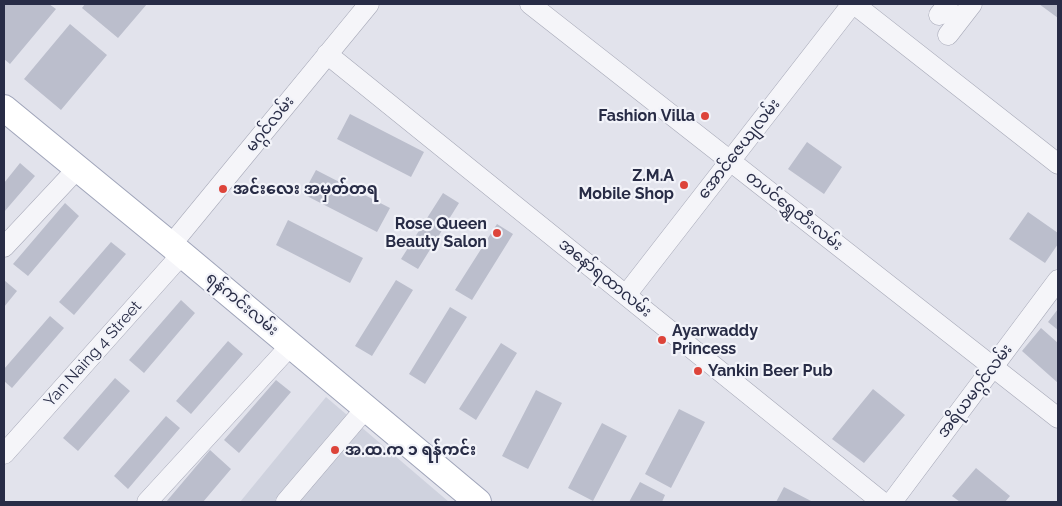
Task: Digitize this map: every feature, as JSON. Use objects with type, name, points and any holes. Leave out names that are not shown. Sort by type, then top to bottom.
[{"type":"main road","name":"ရန်ကင်းလမ်း","points":[[4,108],[478,502]]},
{"type":"street","name":"မဂ္ဂင်လမ်း","points":[[176,250],[327,54],[368,4]]},
{"type":"street","name":"တပင်ရွှေထီးလမ်း","points":[[530,4],[1058,418]]},
{"type":"street","name":"အောင်ဇေယျလမ်း","points":[[626,294],[853,4]]},
{"type":"street","points":[[853,4],[1058,164]]},
{"type":"street","points":[[948,35],[972,4]]},
{"type":"street","name":"အနော်ရထာလမ်း","points":[[327,54],[882,502]]},
{"type":"street","points":[[4,247],[77,169]]},
{"type":"street","name":"Yan Naing 4 Street","points":[[4,454],[176,250]]},
{"type":"street","name":"အရိယမဂ္ဂင်လမ်း","points":[[892,502],[1058,280]]},
{"type":"street","points":[[147,502],[290,345]]},
{"type":"street","points":[[286,502],[366,408]]},
{"type":"shaded area","name":"အ.ထ.က ၁ ရန်ကင်း","points":[[326,397],[449,502],[240,502]]},
{"type":"building","points":[[4,4],[49,4],[56,9],[10,64],[4,59]]},
{"type":"building","points":[[85,4],[147,4],[118,38],[82,8]]},
{"type":"building","points":[[1039,4],[1058,4],[1058,18]]},
{"type":"building","points":[[70,24],[107,55],[61,110],[24,79]]},
{"type":"building","points":[[350,114],[424,152],[411,177],[337,139]]},
{"type":"building","points":[[807,142],[842,167],[824,194],[788,169]]},
{"type":"building","points":[[20,163],[35,176],[4,212],[4,183]]},
{"type":"building","points":[[316,170],[390,208],[377,232],[303,194]]},
{"type":"building","points":[[443,193],[459,203],[418,269],[401,259]]},
{"type":"building","points":[[65,203],[79,216],[28,276],[13,264]]},
{"type":"building","points":[[1028,212],[1058,233],[1058,244],[1045,263],[1009,239]]},
{"type":"building","points":[[288,220],[363,258],[350,283],[276,245]]},
{"type":"building","points":[[497,224],[513,234],[472,300],[455,290]]},
{"type":"building","points":[[111,242],[126,254],[74,315],[59,302]]},
{"type":"building","points":[[4,280],[17,291],[4,307]]},
{"type":"building","points":[[396,280],[413,290],[372,356],[355,346]]},
{"type":"building","points":[[181,300],[195,313],[144,373],[129,360]]},
{"type":"building","points":[[450,307],[467,317],[425,384],[409,374]]},
{"type":"building","points":[[1058,309],[1058,330],[1048,322]]},
{"type":"building","points":[[50,316],[64,328],[12,388],[4,381],[4,369]]},
{"type":"building","points":[[1041,328],[1058,343],[1058,383],[1022,351]]},
{"type":"building","points":[[228,341],[243,354],[191,414],[176,401]]},
{"type":"building","points":[[501,343],[517,353],[476,420],[459,409]]},
{"type":"building","points":[[115,378],[130,391],[78,451],[63,438]]},
{"type":"building","points":[[276,380],[291,392],[239,453],[224,440]]},
{"type":"building","points":[[873,389],[905,415],[864,463],[832,439]]},
{"type":"building","points":[[536,390],[562,403],[528,469],[502,456]]},
{"type":"building","points":[[679,409],[705,422],[671,488],[645,474]]},
{"type":"building","points":[[166,416],[180,428],[128,489],[114,476]]},
{"type":"building","points":[[602,423],[627,436],[593,501],[568,488]]},
{"type":"building","points":[[210,450],[231,469],[203,502],[166,502]]},
{"type":"building","points":[[976,468],[1010,496],[1005,502],[960,502],[952,496]]},
{"type":"building","points":[[640,482],[665,495],[662,502],[629,502]]},
{"type":"building","points":[[784,487],[813,502],[776,502]]},
{"type":"place","name":"Fashion Villa","points":[[705,116]]},
{"type":"place","name":"Z.M.A Mobile Shop","points":[[684,185]]},
{"type":"place","name":"အင်းလေး အမှတ်တရ","points":[[223,189]]},
{"type":"place","name":"Rose Queen Beauty Salon","points":[[497,233]]},
{"type":"place","name":"Ayarwaddy Princess","points":[[662,340]]},
{"type":"place","name":"Yankin Beer Pub","points":[[698,371]]},
{"type":"place","name":"အ.ထ.က ၁ ရန်ကင်း","points":[[335,450]]}]
